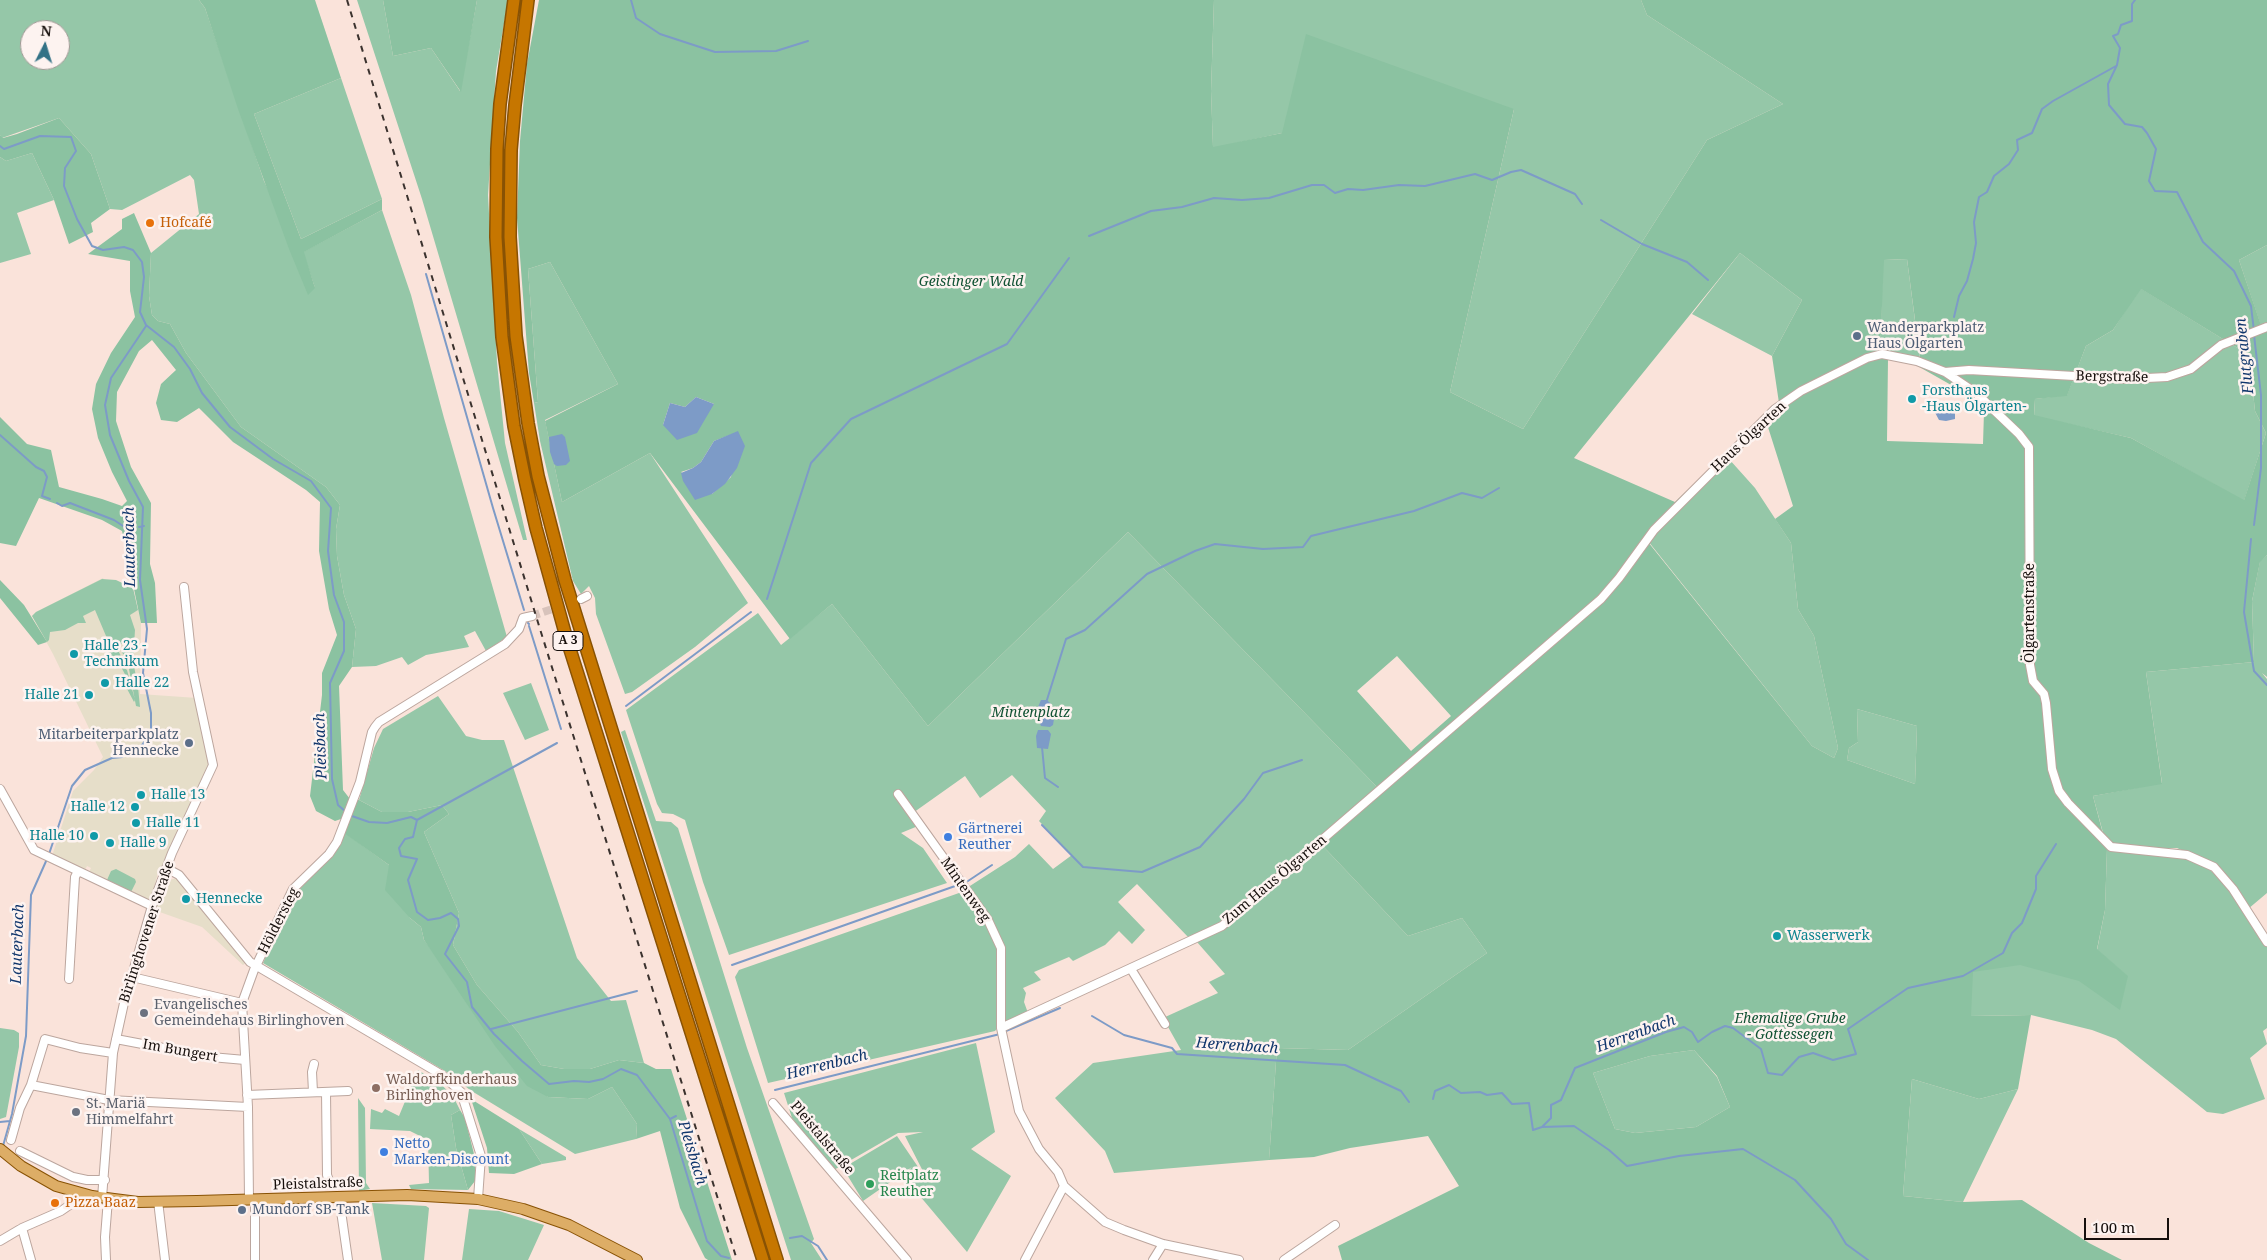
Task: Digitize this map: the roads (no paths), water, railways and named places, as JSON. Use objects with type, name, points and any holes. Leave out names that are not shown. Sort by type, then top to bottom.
[{"type":"highway","name":"A 3","points":[[514,0],[500,104],[497,149],[496,237],[501,327],[507,380],[524,480],[568,640],[762,1260]]},
{"type":"highway","name":"A 3","points":[[528,0],[511,150],[510,237],[516,336],[528,423],[538,476],[565,580],[778,1260]]},
{"type":"main road","name":"Pleistalstraße","points":[[2,1151],[46,1181],[82,1194],[105,1198],[158,1202],[407,1195],[478,1198],[523,1209],[569,1225],[637,1260]]},
{"type":"street","name":"Bergstraße","points":[[1945,372],[1969,370],[2127,379],[2167,377],[2191,369],[2221,345],[2267,328]]},
{"type":"street","name":"Haus Ölgarten","points":[[1337,828],[1601,599],[1654,530],[1775,409],[1801,391],[1867,358],[1882,354],[1917,361],[1945,372]]},
{"type":"street","name":"Ölgartenstraße","points":[[1945,372],[1976,393],[2019,434],[2029,447],[2030,665],[2033,681],[2044,694],[2052,769],[2059,791],[2068,803],[2111,847],[2187,855],[2214,867],[2233,889],[2267,942]]},
{"type":"street","name":"Birlinghovener Straße","points":[[106,1260],[105,1180],[113,1053],[152,906],[166,868],[213,765],[194,678],[184,587]]},
{"type":"street","name":"Höldersteg","points":[[255,1260],[242,1003],[256,966],[294,889],[334,848],[363,772],[372,732],[379,722],[505,644],[519,629],[523,618],[532,616]]},
{"type":"street","points":[[0,789],[34,850],[152,906]]},
{"type":"street","name":"Mintenweg","points":[[898,794],[988,920],[1000,948],[1001,1028]]},
{"type":"street","name":"Zum Haus Ölgarten","points":[[1001,1028],[1222,926],[1337,828]]},
{"type":"street","points":[[166,868],[179,876],[250,962],[442,1075],[461,1092],[481,1156],[478,1198]]},
{"type":"street","points":[[70,979],[75,877],[78,871]]},
{"type":"street","points":[[1131,969],[1165,1024]]},
{"type":"street","points":[[132,977],[242,1003]]},
{"type":"street","points":[[1001,1028],[1019,1110],[1039,1149],[1058,1172],[1064,1186],[1105,1222],[1163,1244],[1239,1260]]},
{"type":"street","points":[[11,1140],[20,1108],[32,1085],[45,1039],[80,1048],[113,1053]]},
{"type":"street","name":"Im Bungert","points":[[116,1040],[211,1058],[245,1060]]},
{"type":"street","points":[[312,1092],[314,1064]]},
{"type":"street","points":[[32,1085],[109,1100],[248,1107]]},
{"type":"street","points":[[247,1095],[348,1091]]},
{"type":"street","points":[[326,1092],[327,1175],[330,1183]]},
{"type":"street","name":"Pleistalstraße","points":[[773,1103],[907,1260]]},
{"type":"street","points":[[20,1152],[73,1177],[87,1180],[105,1180]]},
{"type":"street","points":[[1025,1260],[1064,1186]]},
{"type":"street","points":[[0,1241],[22,1228],[61,1211],[77,1200],[82,1194]]},
{"type":"street","points":[[339,1198],[348,1260]]},
{"type":"street","points":[[158,1202],[165,1260]]},
{"type":"street","points":[[1284,1260],[1335,1225]]},
{"type":"street","points":[[22,1228],[31,1260]]},
{"type":"street","points":[[1153,1260],[1163,1244]]},
{"type":"water","points":[[696,397],[714,404],[697,433],[677,440],[663,425],[670,403],[685,407]]},
{"type":"water","points":[[1935,400],[1946,403],[1955,414],[1955,419],[1939,420],[1931,405]]},
{"type":"water","points":[[738,431],[745,446],[737,468],[725,484],[712,494],[695,500],[683,481],[681,473],[701,462],[714,441]]},
{"type":"water","points":[[562,434],[565,437],[570,461],[566,465],[557,466],[554,464],[550,452],[549,437]]},
{"type":"water","points":[[1041,700],[1047,700],[1051,704],[1054,719],[1053,725],[1050,727],[1041,726],[1038,719],[1038,707]]},
{"type":"water","points":[[1038,730],[1048,730],[1051,734],[1048,749],[1037,748],[1036,736]]},
{"type":"waterway","points":[[631,0],[636,18],[660,34],[715,52],[776,51],[808,41]]},
{"type":"waterway","name":"Flutgraben","points":[[2135,0],[2132,4],[2132,21],[2121,25],[2118,34],[2113,36],[2120,48],[2117,65],[2108,84],[2109,105],[2125,124],[2142,127],[2147,133],[2156,149],[2149,181],[2155,191],[2177,192],[2203,242],[2234,271],[2251,306],[2254,331]]},
{"type":"waterway","points":[[1954,317],[1959,296],[1967,281],[1973,259],[1976,243],[1974,222],[1979,197],[1987,192],[1994,176],[2009,164],[2018,150],[2017,140],[2032,133],[2042,109],[2116,66]]},
{"type":"waterway","name":"Pleisbach","points":[[0,146],[4,149],[40,136],[71,137],[76,151],[65,168],[64,186],[77,219],[92,246],[103,250],[124,247],[133,250],[142,262],[144,277],[140,312],[146,325],[174,347],[190,369],[202,393],[230,427],[273,459],[311,481],[331,508],[328,551],[334,595],[344,622],[344,651],[330,683],[332,779],[338,805],[346,812]]},
{"type":"waterway","points":[[1089,236],[1151,211],[1182,207],[1214,198],[1242,200],[1269,198],[1312,185],[1324,185],[1335,193],[1348,189],[1363,190],[1399,185],[1425,186],[1475,174],[1492,180],[1521,170],[1575,194],[1582,204]]},
{"type":"waterway","points":[[1601,220],[1642,244],[1687,262],[1708,280]]},
{"type":"waterway","points":[[767,599],[811,463],[851,419],[1007,344],[1069,258]]},
{"type":"waterway","points":[[426,274],[524,610]]},
{"type":"waterway","name":"Lauterbach","points":[[49,854],[72,786],[85,770],[112,758],[122,757],[138,748],[143,744],[151,729],[151,713],[143,673],[147,629],[140,580],[143,507],[129,481],[110,435],[105,405],[111,378],[146,326]]},
{"type":"waterway","name":"Flutgraben","points":[[2254,335],[2261,395],[2261,468],[2254,525]]},
{"type":"waterway","points":[[0,435],[36,467],[44,471],[47,477],[42,496],[50,499]]},
{"type":"waterway","points":[[1046,703],[1066,639],[1085,630],[1147,574],[1195,551],[1215,544],[1263,549],[1303,547],[1311,536],[1414,511],[1462,493],[1482,498],[1499,488]]},
{"type":"waterway","points":[[57,503],[62,506],[70,503],[114,520],[126,528],[134,528]]},
{"type":"waterway","name":"Lauterbach","points":[[139,527],[144,526]]},
{"type":"waterway","name":"Flutgraben","points":[[2251,539],[2244,612],[2254,671],[2267,685]]},
{"type":"waterway","points":[[626,706],[751,612]]},
{"type":"waterway","points":[[529,626],[561,729]]},
{"type":"waterway","points":[[417,820],[557,743]]},
{"type":"waterway","points":[[1042,747],[1045,778],[1058,787]]},
{"type":"waterway","points":[[1042,825],[1083,867],[1142,872],[1200,847],[1244,799],[1263,773],[1302,760]]},
{"type":"waterway","name":"Pleisbach","points":[[349,815],[369,822],[387,823],[411,817],[417,820],[413,837],[405,839],[399,848],[401,856],[417,859],[408,880],[417,912],[428,920],[440,918],[451,913],[458,919],[459,926],[445,954],[467,982],[472,1007],[494,1034],[522,1061],[549,1084],[574,1081],[589,1082],[603,1079],[621,1069],[637,1075],[670,1119],[707,1241],[721,1256],[729,1258]]},
{"type":"waterway","name":"Herrenbach","points":[[1433,1099],[1435,1091],[1449,1085],[1461,1093],[1480,1092],[1487,1095],[1502,1093],[1512,1104],[1529,1103],[1533,1130],[1542,1127],[1551,1118],[1551,1105],[1561,1100],[1575,1068],[1666,1032],[1684,1027],[1692,1032],[1698,1042],[1725,1026],[1733,1028],[1761,1049],[1768,1073],[1782,1075],[1799,1057],[1813,1053],[1833,1060],[1856,1054],[1848,1029],[1908,988],[1963,976],[2003,953],[2012,933],[2022,923],[2036,889],[2036,876],[2056,844]]},
{"type":"waterway","name":"Lauterbach","points":[[3,1146],[12,1114],[26,1036],[31,895],[47,859]]},
{"type":"waterway","points":[[968,881],[992,865]]},
{"type":"waterway","points":[[732,965],[958,885]]},
{"type":"waterway","points":[[491,1029],[637,991]]},
{"type":"waterway","name":"Herrenbach","points":[[1006,1031],[1060,1008]]},
{"type":"waterway","name":"Herrenbach","points":[[1092,1016],[1124,1035],[1172,1048],[1177,1054],[1345,1065],[1401,1091],[1409,1102]]},
{"type":"waterway","name":"Herrenbach","points":[[775,1090],[1000,1034]]},
{"type":"waterway","name":"Pleisbach","points":[[670,1119],[676,1116]]},
{"type":"waterway","points":[[0,1122],[10,1121]]},
{"type":"waterway","points":[[1542,1127],[1574,1126],[1609,1150],[1627,1166],[1679,1156],[1743,1149],[1795,1180],[1831,1219],[1846,1244],[1868,1260]]},
{"type":"waterway","name":"Pleisbach","points":[[790,1238],[802,1236],[818,1246],[827,1260]]},
{"type":"tunnel","points":[[532,616],[575,601]]},
{"type":"railway","points":[[347,0],[540,629],[737,1260]]},
{"type":"place","name":"Hofcafé","points":[[150,223]]},
{"type":"place","name":"Wanderparkplatz Haus Ölgarten","points":[[1857,336]]},
{"type":"place","name":"Forsthaus -Haus Ölgarten-","points":[[1912,399]]},
{"type":"place","name":"Halle 23 - Technikum","points":[[74,654]]},
{"type":"place","name":"Halle 22","points":[[105,683]]},
{"type":"place","name":"Halle 21","points":[[89,695]]},
{"type":"place","name":"Mitarbeiterparkplatz Hennecke","points":[[189,743]]},
{"type":"place","name":"Halle 13","points":[[141,795]]},
{"type":"place","name":"Halle 12","points":[[135,807]]},
{"type":"place","name":"Halle 11","points":[[136,823]]},
{"type":"place","name":"Halle 10","points":[[94,836]]},
{"type":"place","name":"Gärtnerei Reuther","points":[[948,837]]},
{"type":"place","name":"Halle 9","points":[[110,843]]},
{"type":"place","name":"Hennecke","points":[[186,899]]},
{"type":"place","name":"Wasserwerk","points":[[1777,936]]},
{"type":"place","name":"Evangelisches Gemeindehaus Birlinghoven","points":[[144,1013]]},
{"type":"place","name":"Waldorfkinderhaus Birlinghoven","points":[[376,1088]]},
{"type":"place","name":"St. Mariä Himmelfahrt","points":[[76,1112]]},
{"type":"place","name":"Netto Marken-Discount","points":[[384,1152]]},
{"type":"place","name":"Reitplatz Reuther","points":[[870,1184]]},
{"type":"place","name":"Pizza Baaz","points":[[55,1203]]},
{"type":"place","name":"Mundorf SB-Tank","points":[[242,1210]]},
{"type":"park label","name":"Geistinger Wald","points":[[971,282]]},
{"type":"park label","name":"Mintenplatz","points":[[1031,713]]},
{"type":"park label","name":"Ehemalige Grube - Gottessegen","points":[[1790,1028]]}]
